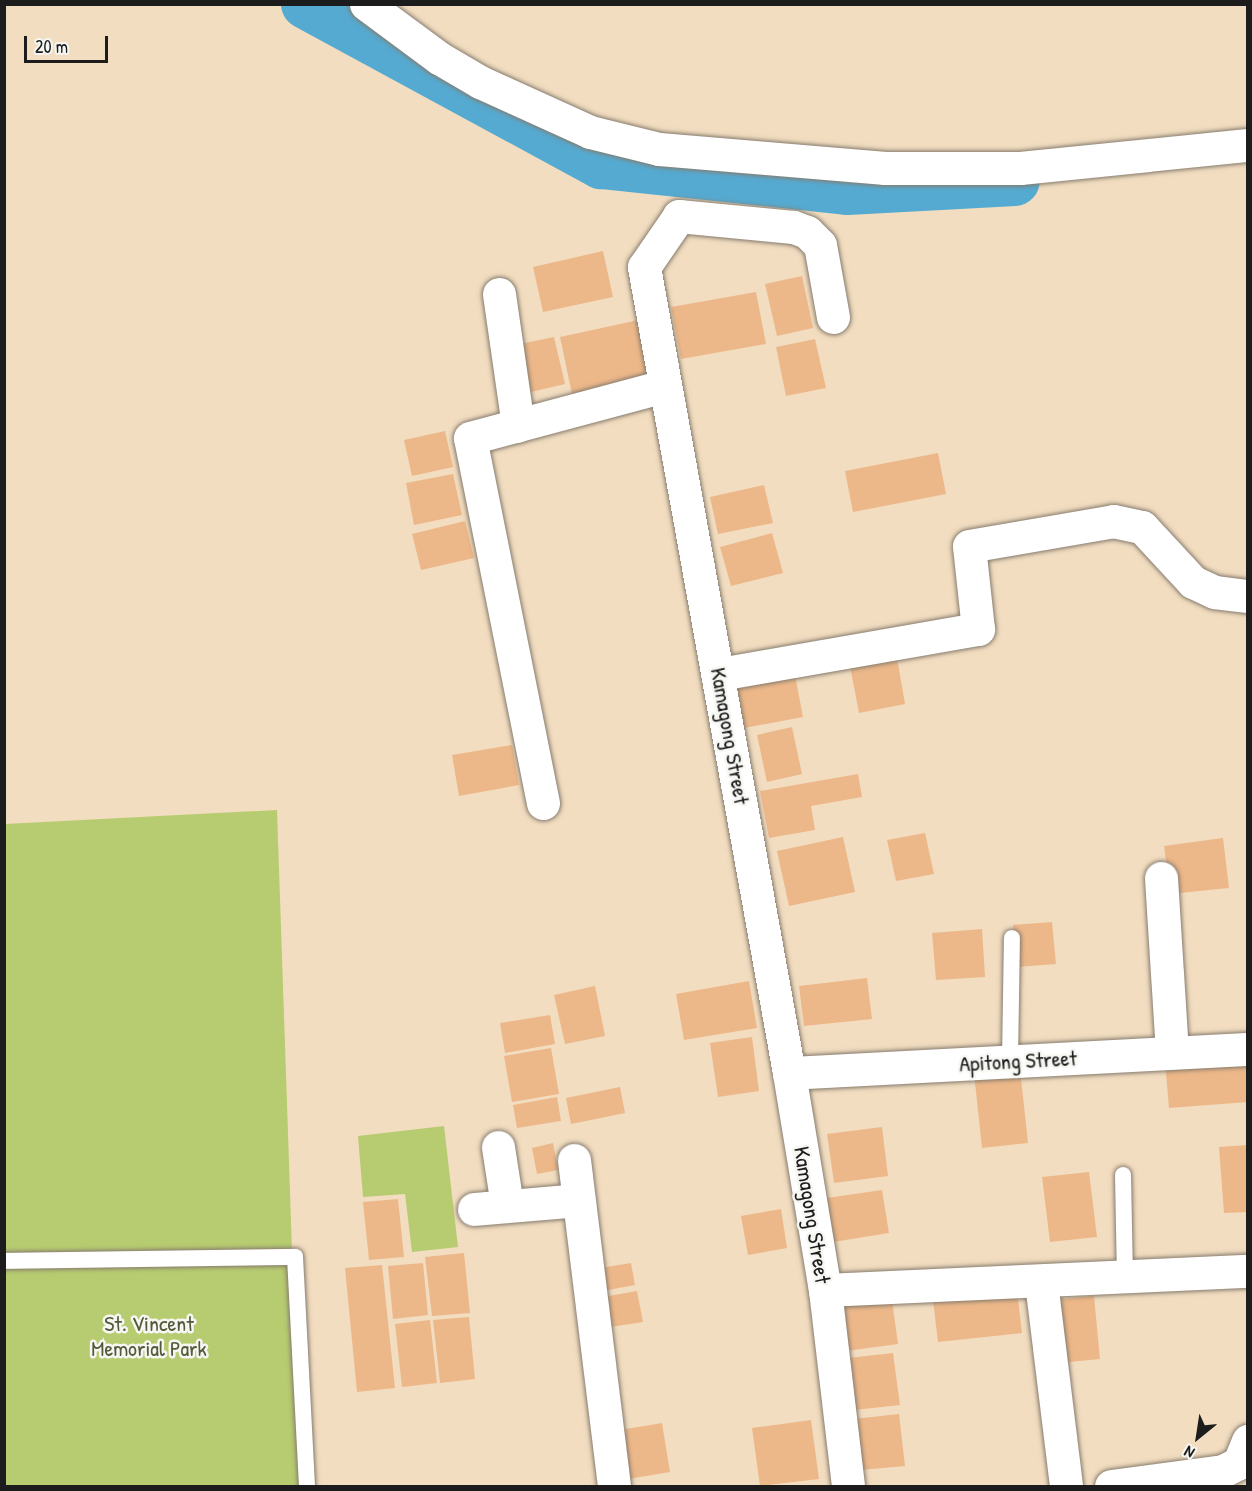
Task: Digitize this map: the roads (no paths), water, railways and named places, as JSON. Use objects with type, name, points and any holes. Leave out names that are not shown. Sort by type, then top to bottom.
[{"type":"street","points":[[366,4],[439,58],[480,82],[590,132],[659,149],[885,168],[1020,168],[1248,145]]},
{"type":"street","name":"Kamagong Street","points":[[833,317],[820,245],[807,232],[679,216],[644,267],[664,386],[720,674],[789,1072],[825,1290],[849,1486]]},
{"type":"street","points":[[499,294],[518,426]]},
{"type":"street","points":[[543,803],[470,438],[664,386]]},
{"type":"street","points":[[720,674],[978,629],[969,546],[1113,520],[1142,528],[1193,582],[1214,592],[1248,596]]},
{"type":"street","points":[[1161,878],[1172,1052]]},
{"type":"street","name":"Apitong Street","points":[[789,1072],[1248,1049]]},
{"type":"street","points":[[498,1147],[507,1205]]},
{"type":"street","points":[[574,1160],[614,1486]]},
{"type":"street","points":[[474,1209],[578,1200]]},
{"type":"street","points":[[825,1290],[1248,1271]]},
{"type":"street","points":[[1041,1282],[1066,1486]]},
{"type":"street","points":[[1112,1486],[1222,1471],[1239,1463],[1248,1441]]},
{"type":"lane","points":[[1010,1061],[1012,939]]},
{"type":"lane","points":[[1123,1175],[1125,1277]]},
{"type":"lane","points":[[4,1261],[295,1257],[307,1486]]},
{"type":"waterway","points":[[306,4],[601,164],[847,190],[1015,181]]},
{"type":"park label","name":"St. Vincent Memorial Park","points":[[149,1336]]}]
